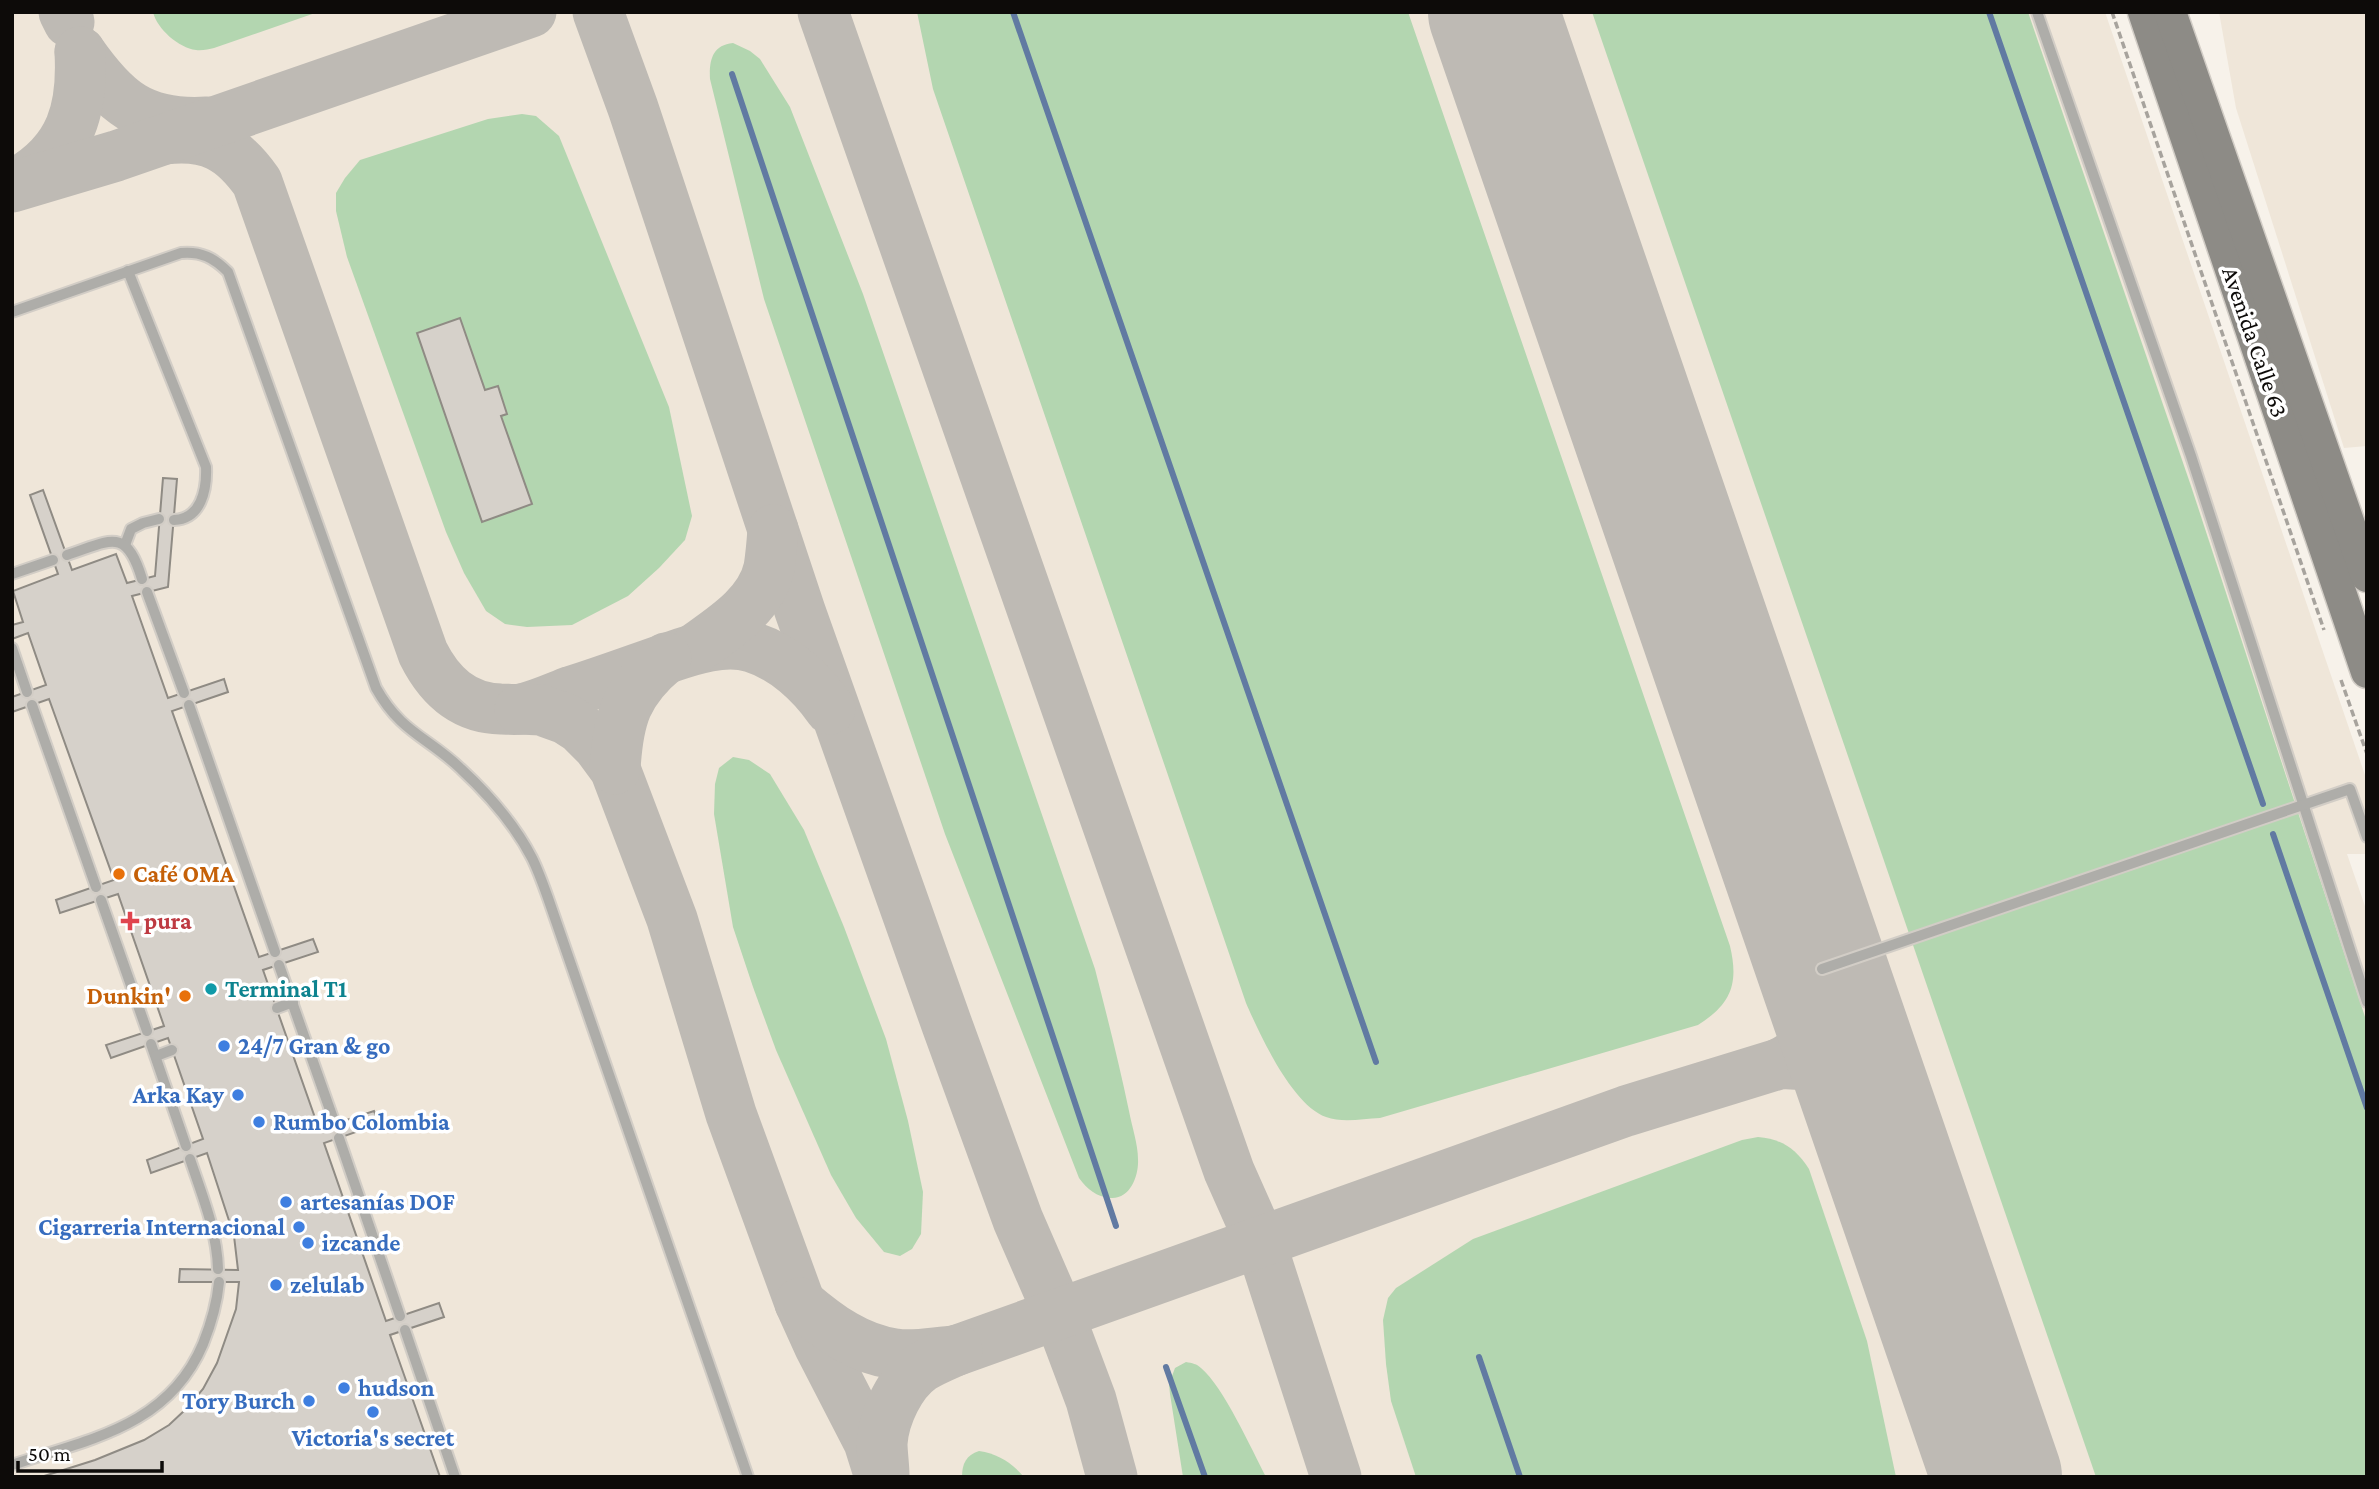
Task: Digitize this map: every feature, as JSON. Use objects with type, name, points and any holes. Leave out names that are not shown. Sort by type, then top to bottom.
[{"type":"main road","name":"Avenida Calle 63","points":[[2144,12],[2353,674]]},
{"type":"main road","name":"Avenida Calle 63","points":[[2170,12],[2367,576]]},
{"type":"lane","points":[[2037,12],[2191,456],[2367,1002]]},
{"type":"lane","points":[[12,312],[181,253],[204,254],[216,260],[228,272],[376,688],[395,717],[460,767],[473,781],[516,832],[532,858],[748,1477]]},
{"type":"lane","points":[[128,271],[206,467],[200,504],[186,519],[174,520]]},
{"type":"lane","points":[[125,545],[131,529],[159,519]]},
{"type":"lane","points":[[67,555],[113,540],[132,551],[142,579]]},
{"type":"lane","points":[[12,575],[53,559]]},
{"type":"lane","points":[[147,592],[184,693]]},
{"type":"lane","points":[[12,648],[27,692]]},
{"type":"lane","points":[[32,705],[96,887]]},
{"type":"lane","points":[[189,705],[275,952]]},
{"type":"lane","points":[[1822,969],[2350,789],[2367,837]]},
{"type":"lane","points":[[101,900],[147,1031]]},
{"type":"lane","points":[[279,965],[335,1124]]},
{"type":"lane","points":[[277,1009],[293,1002]]},
{"type":"lane","points":[[151,1044],[186,1146]]},
{"type":"lane","points":[[156,1056],[172,1050]]},
{"type":"lane","points":[[339,1138],[400,1316]]},
{"type":"lane","points":[[190,1159],[213,1228],[218,1250],[218,1269]]},
{"type":"lane","points":[[12,1465],[117,1429],[148,1413],[164,1401],[178,1387],[198,1354],[211,1324],[219,1282]]},
{"type":"lane","points":[[405,1330],[455,1477]]},
{"type":"path","points":[[2112,12],[2326,636]]},
{"type":"path","points":[[2353,674],[2367,754]]},
{"type":"shaded area","points":[[12,12],[2105,12],[2367,781],[2367,854],[2347,854],[2367,912],[2367,1477],[12,1477]]},
{"type":"shaded area","points":[[2219,12],[2367,12],[2367,446],[2344,448],[2236,108]]},
{"type":"green space","points":[[153,12],[318,12],[214,48],[201,50],[183,46],[170,37],[159,25]]},
{"type":"green space","points":[[917,12],[1408,12],[1730,946],[1733,982],[1725,1001],[1709,1017],[1698,1025],[1380,1118],[1345,1120],[1326,1117],[1313,1110],[1289,1084],[1268,1050],[1246,1003],[933,89]]},
{"type":"green space","points":[[1592,12],[2028,12],[2191,486],[2367,1023],[2367,1477],[2096,1477]]},
{"type":"green space","points":[[733,43],[760,59],[790,107],[863,294],[1095,969],[1138,1153],[1138,1166],[1132,1186],[1117,1198],[1097,1194],[1079,1178],[945,834],[764,299],[710,79],[713,55],[720,47]]},
{"type":"green space","points":[[522,114],[536,116],[559,136],[669,407],[692,516],[685,540],[659,568],[628,596],[572,625],[527,627],[505,624],[486,611],[464,573],[446,532],[347,257],[336,211],[336,193],[360,160],[488,119]]},
{"type":"green space","points":[[733,757],[749,760],[770,774],[804,830],[886,1039],[908,1121],[923,1192],[921,1234],[912,1249],[900,1256],[884,1252],[856,1218],[831,1175],[776,1050],[753,987],[733,927],[714,814],[715,784],[719,768]]},
{"type":"green space","points":[[1758,1137],[1788,1146],[1809,1169],[1867,1341],[1896,1477],[1416,1477],[1391,1401],[1386,1364],[1383,1320],[1388,1298],[1396,1288],[1473,1239],[1742,1140]]},
{"type":"green space","points":[[1186,1362],[1199,1367],[1210,1377],[1236,1419],[1266,1477],[1183,1477],[1169,1384],[1175,1368]]},
{"type":"green space","points":[[979,1451],[1004,1460],[1024,1477],[962,1477],[966,1461]]},
{"type":"building","points":[[460,318],[485,390],[498,386],[507,414],[501,416],[532,504],[482,522],[417,333]]},
{"type":"building","name":"Terminal T1","points":[[163,478],[177,479],[168,587],[132,596],[168,698],[224,679],[228,692],[172,711],[259,957],[313,939],[318,952],[263,970],[319,1129],[374,1111],[379,1124],[324,1143],[386,1321],[439,1303],[444,1317],[390,1335],[440,1477],[41,1477],[95,1460],[144,1440],[169,1425],[203,1389],[217,1363],[236,1309],[239,1282],[179,1282],[180,1269],[238,1270],[234,1236],[207,1153],[151,1173],[147,1160],[203,1139],[168,1038],[111,1058],[106,1045],[164,1026],[118,894],[60,913],[56,900],[114,880],[49,699],[12,712],[12,697],[46,685],[28,633],[12,639],[12,625],[23,622],[13,591],[58,574],[30,495],[43,490],[72,570],[116,554],[127,583],[155,576]]},
{"type":"waterway","points":[[1013,12],[1376,1062]]},
{"type":"waterway","points":[[1989,12],[2263,804]]},
{"type":"waterway","points":[[732,74],[1116,1226]]},
{"type":"waterway","points":[[2273,834],[2367,1108]]},
{"type":"waterway","points":[[1479,1357],[1520,1477]]},
{"type":"waterway","points":[[1166,1367],[1205,1477]]},
{"type":"taxiway","points":[[64,12],[69,22]]},
{"type":"taxiway","points":[[12,187],[116,156],[531,12]]},
{"type":"taxiway","points":[[598,12],[633,108],[800,611],[1018,1220],[1058,1312],[1091,1400],[1112,1477]]},
{"type":"taxiway","points":[[823,12],[1229,1171],[1260,1241],[1336,1477]]},
{"type":"taxiway","points":[[80,52],[105,85],[132,107],[165,120],[207,122]]},
{"type":"taxiway","points":[[20,181],[52,156],[71,126],[79,92],[80,52]]},
{"type":"taxiway","points":[[165,139],[194,139],[218,146],[238,160],[257,182],[423,653],[429,665],[454,693],[487,708],[522,709],[688,651],[731,644],[764,651],[786,664],[814,689],[830,709]]},
{"type":"taxiway","points":[[696,648],[740,614],[758,593],[769,568],[773,530]]},
{"type":"taxiway","points":[[615,769],[619,735],[627,707],[642,682],[666,658]]},
{"type":"taxiway","points":[[520,709],[541,710],[566,719],[580,728],[598,746],[615,769],[672,919],[731,1114],[800,1303],[869,1442],[880,1477]]},
{"type":"taxiway","points":[[1779,1064],[1802,1050],[1817,1033],[1826,1012],[1827,985]]},
{"type":"taxiway","points":[[800,1303],[844,1336],[868,1347],[910,1355],[955,1351],[1626,1111],[1779,1064],[1807,1066],[1832,1074],[1854,1089],[1871,1111]]},
{"type":"taxiway","points":[[1920,1254],[1968,1477]]},
{"type":"taxiway","points":[[884,1476],[883,1433],[900,1391],[922,1367],[957,1350]]},
{"type":"runway","points":[[1493,12],[1997,1477]]},
{"type":"place","name":"Café OMA","points":[[119,874]]},
{"type":"place","name":"pura","points":[[130,921]]},
{"type":"place","name":"Terminal T1","points":[[211,989]]},
{"type":"place","name":"Dunkin'","points":[[185,996]]},
{"type":"place","name":"24/7 Gran & go","points":[[224,1046]]},
{"type":"place","name":"Arka Kay","points":[[238,1095]]},
{"type":"place","name":"Rumbo Colombia","points":[[259,1122]]},
{"type":"place","name":"artesanías DOF","points":[[286,1202]]},
{"type":"place","name":"Cigarreria Internacional","points":[[299,1227]]},
{"type":"place","name":"izcande","points":[[308,1243]]},
{"type":"place","name":"zelulab","points":[[276,1285]]},
{"type":"place","name":"hudson","points":[[344,1388]]},
{"type":"place","name":"Tory Burch","points":[[309,1401]]},
{"type":"place","name":"Victoria's secret","points":[[373,1412]]}]
